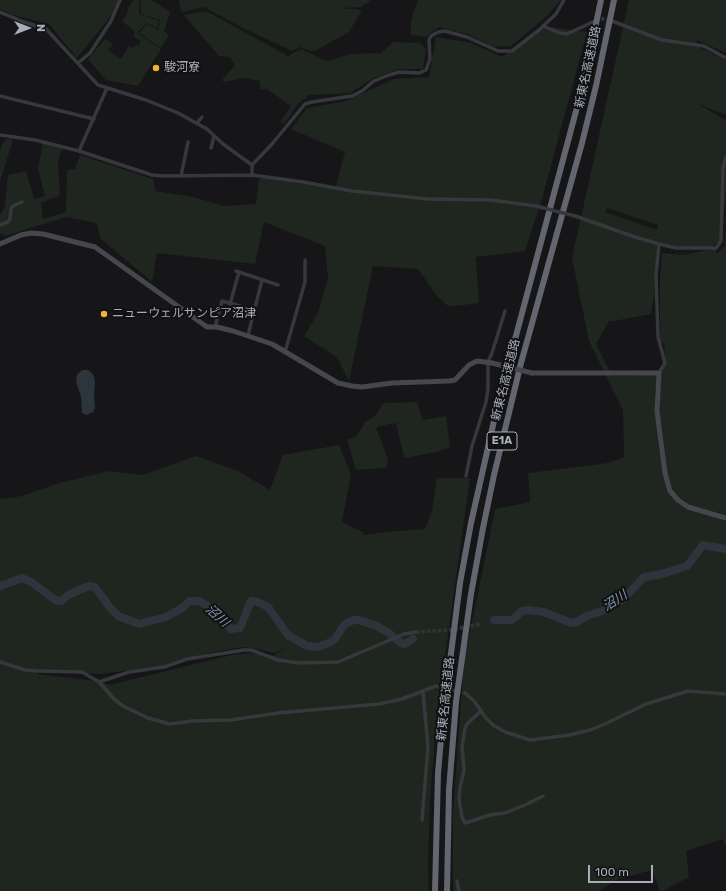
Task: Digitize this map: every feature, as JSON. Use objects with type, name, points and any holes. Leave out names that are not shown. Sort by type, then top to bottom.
[{"type":"highway","name":"新東名高速道路","points":[[435,891],[438,773],[443,716],[460,583],[471,523],[482,469],[503,382],[584,85],[601,0]]},
{"type":"highway","name":"新東名高速道路","points":[[447,891],[449,790],[456,710],[471,594],[483,528],[522,363],[582,143],[614,0]]},
{"type":"street","points":[[78,64],[90,53],[111,21],[120,0]]},
{"type":"street","points":[[252,175],[252,165],[272,144],[305,104],[352,96],[374,81],[399,72],[419,73],[426,70],[430,59],[429,40],[438,32],[446,31],[467,37],[498,51],[512,51],[544,26],[556,14],[564,0]]},
{"type":"street","points":[[0,12],[46,29],[98,85],[164,107],[197,123],[252,165]]},
{"type":"street","points":[[544,26],[560,34],[567,34],[595,21]]},
{"type":"street","points":[[612,21],[662,40],[704,46],[726,58]]},
{"type":"street","points":[[79,151],[107,88]]},
{"type":"street","points":[[0,96],[94,119]]},
{"type":"street","points":[[197,123],[202,117]]},
{"type":"street","points":[[0,135],[35,140],[79,151],[152,175],[252,175],[352,191],[428,199],[491,200],[536,206],[575,216],[635,237],[676,248],[716,248],[721,241],[722,173],[726,157]]},
{"type":"street","points":[[211,148],[214,136]]},
{"type":"street","points":[[181,176],[188,142]]},
{"type":"street","points":[[0,225],[8,222],[13,206],[22,202]]},
{"type":"street","points":[[0,244],[31,233],[43,234],[91,245],[207,327],[215,327],[248,335],[272,344],[338,383],[352,386],[362,387],[392,383],[449,382],[455,380],[468,365],[477,361],[490,362],[532,373],[659,373]]},
{"type":"street","points":[[659,244],[656,275],[658,337],[665,363],[659,373],[657,411],[670,491],[678,500],[688,507],[726,518]]},
{"type":"street","points":[[285,352],[304,282],[305,260]]},
{"type":"street","points":[[230,304],[237,272],[278,285]]},
{"type":"street","points":[[248,335],[262,280]]},
{"type":"street","points":[[215,327],[222,301],[254,310]]},
{"type":"street","points":[[466,476],[472,446],[486,402],[492,353],[505,311]]},
{"type":"street","points":[[99,682],[129,672],[164,667],[188,659],[244,650],[251,650],[278,660],[299,663],[338,662],[404,634],[416,632]]},
{"type":"street","points":[[0,662],[25,670],[82,672],[99,682],[115,700],[123,706],[148,718],[170,724],[192,721],[230,720],[278,713],[379,704],[402,699],[436,686]]},
{"type":"street","points":[[422,820],[428,747],[423,691]]},
{"type":"street","points":[[465,693],[475,702],[496,727],[505,732],[530,740],[570,735],[590,730],[646,704],[688,691],[726,694]]},
{"type":"street","points":[[481,711],[467,724],[463,741],[464,770],[459,799],[462,817],[465,823],[490,815],[505,813],[543,796]]},
{"type":"street","points":[[458,881],[459,891]]},
{"type":"shaded area","points":[[0,0],[118,0],[115,9],[107,21],[77,58],[49,24],[13,15],[0,9]]},
{"type":"shaded area","points":[[134,0],[140,0],[139,14],[159,21],[157,28],[146,23],[137,33],[161,49],[138,86],[106,80],[88,59],[105,39],[113,44],[108,50],[121,59],[129,46],[133,48],[136,45],[138,46],[141,41],[134,37],[135,32],[122,21],[126,16],[129,6]]},
{"type":"shaded area","points":[[141,0],[151,0],[170,12],[164,31],[169,35],[161,48],[139,33],[147,24],[158,30],[160,20],[141,14]]},
{"type":"shaded area","points":[[179,0],[371,0],[361,7],[342,8],[362,10],[349,32],[313,52],[300,47],[292,51],[243,28],[204,7],[181,12]]},
{"type":"shaded area","points":[[418,0],[561,0],[547,16],[511,46],[493,47],[468,34],[439,27],[425,37],[411,35],[411,20]]},
{"type":"shaded area","points":[[629,0],[726,0],[726,53],[697,40],[697,46],[726,60],[726,115],[696,103],[726,120],[726,193],[721,241],[709,248],[676,248],[656,242],[657,250],[654,297],[651,314],[609,321],[596,344],[612,376],[657,375],[655,399],[662,446],[664,444],[659,411],[660,371],[666,362],[664,343],[660,342],[660,278],[662,253],[683,255],[716,248],[716,254],[725,246],[726,213],[726,845],[722,839],[686,851],[689,877],[662,891],[660,891],[652,870],[616,880],[599,891],[453,891],[453,813],[464,662],[495,509],[530,502],[528,473],[608,463],[624,457],[623,410],[589,341],[572,258]],"holes":[[[607,208],[658,225],[657,230],[605,212]]]},
{"type":"shaded area","points":[[206,11],[288,56],[301,49],[327,61],[351,54],[381,53],[393,42],[420,43],[426,49],[423,69],[399,69],[374,78],[350,93],[309,95],[298,104],[284,124],[280,122],[291,106],[267,89],[260,89],[260,81],[243,78],[224,82],[222,80],[235,65],[230,57],[219,56],[184,15]]},
{"type":"shaded area","points":[[543,26],[587,32],[542,199],[525,251],[476,257],[479,303],[456,306],[448,306],[437,296],[418,269],[373,266],[349,381],[337,357],[304,336],[318,313],[328,278],[325,246],[264,222],[255,264],[157,253],[152,282],[100,238],[97,223],[66,217],[5,236],[0,233],[0,215],[5,206],[8,175],[26,171],[34,199],[45,196],[38,169],[43,143],[63,147],[58,161],[60,195],[41,203],[43,219],[66,212],[67,170],[75,169],[80,155],[153,179],[155,191],[193,197],[224,206],[256,204],[259,179],[264,178],[335,189],[345,152],[291,129],[307,108],[346,101],[394,79],[429,77],[436,37],[471,43],[502,57]]},
{"type":"shaded area","points":[[7,139],[13,140],[0,182],[0,150],[3,143]]},
{"type":"shaded area","points":[[82,370],[88,370],[93,374],[95,381],[95,407],[93,412],[86,415],[82,413],[81,396],[76,382],[77,375]]},
{"type":"shaded area","points":[[417,402],[423,420],[446,416],[450,447],[441,451],[406,458],[404,457],[396,423],[379,426],[376,429],[388,460],[386,468],[356,470],[347,440],[357,436],[365,422],[376,415],[383,403]]},
{"type":"shaded area","points":[[339,445],[351,474],[342,522],[363,532],[363,535],[425,529],[432,511],[437,478],[470,478],[437,713],[430,801],[428,868],[429,891],[0,891],[0,499],[22,496],[56,484],[109,471],[143,475],[196,456],[238,471],[270,490],[283,455]],"holes":[[[241,647],[275,653],[288,647],[271,657],[250,653],[232,655],[109,685],[97,681],[37,674],[38,671],[101,674],[161,666],[185,658]]]},
{"type":"waterway","name":"沼川","points":[[494,620],[512,620],[522,611],[528,610],[544,612],[571,623],[577,622],[622,600],[644,577],[662,574],[687,566],[703,545],[726,549]]},
{"type":"waterway","name":"沼川","points":[[0,586],[22,578],[31,582],[57,601],[61,601],[68,595],[89,586],[95,587],[118,616],[139,624],[166,617],[182,608],[190,601],[199,601],[214,610],[231,629],[240,628],[251,601],[258,602],[268,607],[288,635],[307,646],[318,647],[331,642],[345,624],[354,620],[359,620],[377,626],[389,633],[401,643],[405,644],[413,639]]},
{"type":"tunnel","points":[[596,21],[600,19],[611,21]]},
{"type":"tunnel","points":[[416,632],[449,630],[482,624]]},
{"type":"tunnel","points":[[436,686],[465,693]]},
{"type":"place","name":"駿河寮","points":[[156,68]]},
{"type":"place","name":"ニューウェルサンピア沼津","points":[[104,314]]}]
